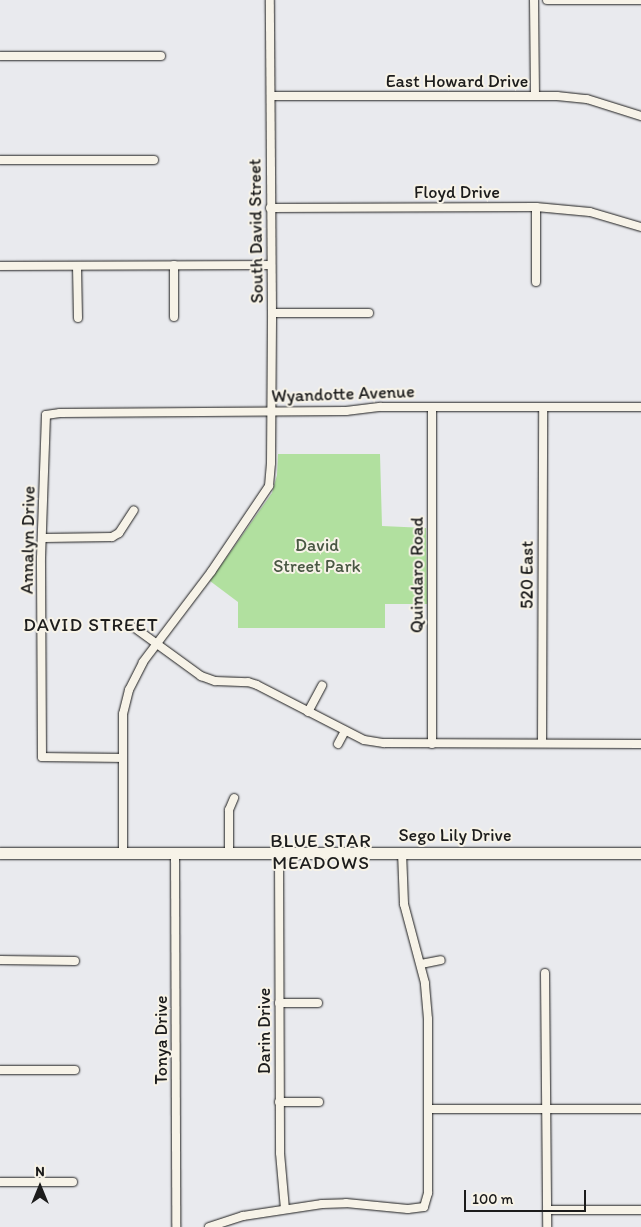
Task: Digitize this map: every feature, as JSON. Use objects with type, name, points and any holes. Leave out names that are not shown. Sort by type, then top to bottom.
[{"type":"main road","name":"Sego Lily Drive","points":[[0,853],[641,853]]},
{"type":"street","name":"South David Street","points":[[123,758],[123,714],[127,696],[143,662],[269,486],[271,462],[272,313],[270,0]]},
{"type":"street","points":[[534,0],[535,95]]},
{"type":"street","points":[[547,0],[641,0]]},
{"type":"street","points":[[0,56],[161,56]]},
{"type":"street","name":"East Howard Drive","points":[[271,96],[535,95],[587,99],[641,116]]},
{"type":"street","points":[[0,160],[154,160]]},
{"type":"street","points":[[536,207],[536,282]]},
{"type":"street","name":"Floyd Drive","points":[[270,208],[536,207],[590,212],[641,227]]},
{"type":"street","points":[[174,265],[174,317]]},
{"type":"street","points":[[0,266],[271,265]]},
{"type":"street","points":[[77,266],[78,318]]},
{"type":"street","points":[[272,313],[369,314]]},
{"type":"street","name":"Wyandotte Avenue","points":[[46,415],[60,413],[271,412],[432,407],[641,407]]},
{"type":"street","name":"Quindaro Road","points":[[432,407],[432,744]]},
{"type":"street","name":"520 East","points":[[542,743],[543,407]]},
{"type":"street","name":"Annalyn Drive","points":[[46,415],[42,558],[42,757],[123,758]]},
{"type":"street","points":[[44,538],[112,537],[119,533],[134,510]]},
{"type":"street","points":[[135,628],[201,676],[215,681],[248,682],[257,685],[345,732],[374,742],[432,744],[641,744]]},
{"type":"street","points":[[308,712],[322,686]]},
{"type":"street","points":[[338,744],[345,732]]},
{"type":"street","points":[[123,758],[123,853]]},
{"type":"street","points":[[229,853],[229,810],[234,798]]},
{"type":"street","name":"Tonya Drive","points":[[175,853],[176,1227]]},
{"type":"street","name":"Darin Drive","points":[[279,853],[280,1175],[285,1210]]},
{"type":"street","points":[[209,1227],[243,1216],[334,1203],[408,1209],[424,1207],[428,1193],[428,1019],[421,964],[404,904],[402,853]]},
{"type":"street","points":[[0,960],[75,961]]},
{"type":"street","points":[[421,964],[441,960]]},
{"type":"street","points":[[545,974],[547,1227]]},
{"type":"street","points":[[279,1003],[318,1003]]},
{"type":"street","points":[[0,1070],[75,1070]]},
{"type":"street","points":[[279,1102],[318,1102]]},
{"type":"street","points":[[428,1109],[641,1109]]},
{"type":"street","points":[[0,1182],[73,1182]]},
{"type":"street","points":[[547,1210],[641,1210]]},
{"type":"green space","name":"David Street Park","points":[[278,454],[380,454],[382,526],[426,528],[427,604],[385,604],[385,628],[238,628],[238,602],[210,581],[272,493],[277,475]]},
{"type":"district","name":"DAVID STREET","points":[[91,625]]},
{"type":"district","name":"BLUE STAR MEADOWS","points":[[321,852]]}]
